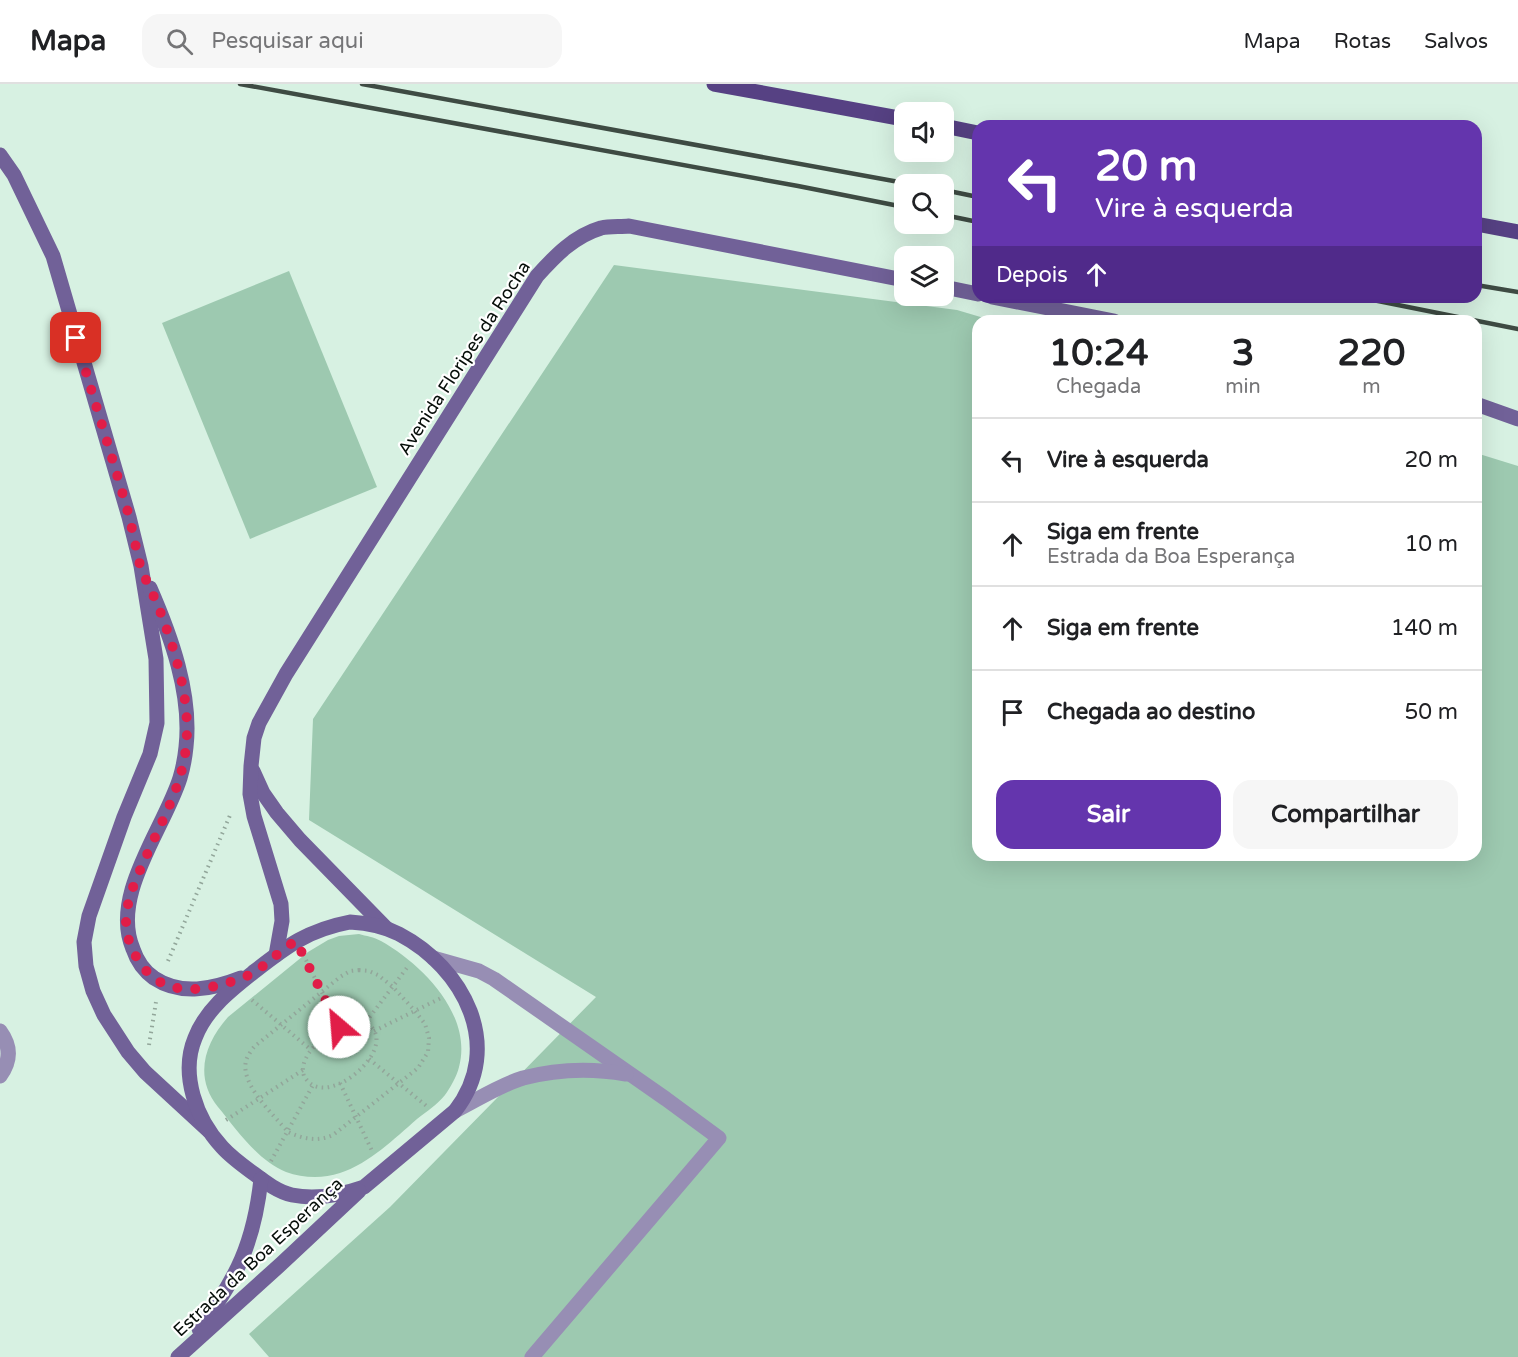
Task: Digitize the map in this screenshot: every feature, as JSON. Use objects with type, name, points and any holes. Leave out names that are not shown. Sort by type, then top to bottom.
[{"type":"main road","points":[[714,84],[894,117]]},
{"type":"main road","points":[[954,128],[972,132]]},
{"type":"main road","points":[[0,155],[14,175],[53,256],[129,517],[141,566],[156,659],[157,723],[150,754],[124,817],[85,929],[84,950],[91,983],[104,1015],[128,1052],[145,1072],[209,1131],[235,1161],[261,1179],[291,1195],[320,1197],[364,1187]]},
{"type":"main road","points":[[1482,225],[1518,232]]},
{"type":"main road","name":"Avenida Floripes da Rocha","points":[[276,955],[282,921],[281,904],[254,816],[250,795],[254,738],[259,723],[282,681],[537,276],[556,255],[584,234],[603,228],[629,226],[894,278]]},
{"type":"main road","points":[[954,290],[972,293]]},
{"type":"main road","points":[[1022,303],[1084,315]]},
{"type":"main road","points":[[1482,406],[1518,418]]},
{"type":"main road","points":[[141,566],[160,611],[181,677],[187,724],[185,760],[180,779],[134,883],[127,915],[128,938],[135,956],[149,975],[176,988],[201,989],[252,974]]},
{"type":"main road","points":[[251,766],[277,813],[300,840],[386,928]]},
{"type":"main road","points":[[209,1131],[196,1103],[190,1083],[189,1067],[194,1039],[211,1009],[224,996],[296,941],[322,928],[350,922],[368,923],[386,928],[398,933],[427,953],[450,977],[470,1010],[476,1026],[478,1043],[474,1075],[467,1092],[450,1116]]},
{"type":"main road","name":"Estrada da Boa Esperança","points":[[178,1357],[382,1171],[450,1116]]},
{"type":"main road","name":"Estrada da Boa Esperança","points":[[178,1357],[218,1304],[237,1272],[256,1218],[261,1179]]},
{"type":"lane","points":[[427,953],[479,971],[494,979],[719,1138],[532,1357]]},
{"type":"lane","points":[[0,1031],[6,1038],[9,1051],[5,1069],[0,1076]]},
{"type":"lane","points":[[450,1116],[521,1079],[579,1070],[603,1070],[629,1074]]},
{"type":"path","points":[[145,1072],[159,981],[233,809]]},
{"type":"path","points":[[296,941],[339,1027]]},
{"type":"path","points":[[366,1022],[393,987],[427,953]]},
{"type":"path","points":[[369,970],[393,987],[415,1011],[425,1024],[429,1038],[428,1052],[418,1068],[333,1135],[318,1139],[305,1138],[288,1132],[251,1088],[245,1066],[255,1046],[321,992],[350,971],[369,970]]},
{"type":"path","points":[[237,986],[311,1050]]},
{"type":"path","points":[[374,1031],[458,989]]},
{"type":"path","points":[[350,1022],[366,1022],[374,1031],[375,1048],[361,1069],[348,1079],[326,1088],[316,1087],[305,1078],[303,1065],[311,1050],[339,1027],[350,1022]]},
{"type":"path","points":[[369,1059],[399,1084],[450,1116]]},
{"type":"path","points":[[209,1131],[303,1070]]},
{"type":"path","points":[[340,1083],[382,1171]]},
{"type":"path","points":[[261,1179],[313,1085]]},
{"type":"green space","points":[[614,265],[894,302],[894,306],[927,306],[957,310],[974,315],[972,315],[972,861],[1482,861],[1482,455],[1518,466],[1518,1357],[269,1357],[249,1334],[390,1207],[596,997],[309,820],[313,719]]},
{"type":"green space","points":[[289,271],[377,487],[250,539],[162,323]]},
{"type":"green space","points":[[359,934],[378,940],[397,951],[427,977],[441,993],[458,1029],[461,1048],[459,1067],[453,1082],[442,1098],[371,1157],[351,1169],[333,1175],[306,1177],[292,1174],[276,1167],[257,1153],[218,1107],[206,1084],[204,1072],[208,1049],[228,1017],[308,952],[339,936]]},
{"type":"railway","points":[[240,84],[894,205]]},
{"type":"railway","points":[[362,84],[894,181]]},
{"type":"railway","points":[[954,192],[972,196]]},
{"type":"railway","points":[[954,217],[972,221]]},
{"type":"railway","points":[[1482,286],[1518,292]]},
{"type":"railway","points":[[1388,303],[1448,315]]},
{"type":"railway","points":[[1482,322],[1518,329]]},
{"type":"route","points":[[76,338],[129,517],[141,566],[160,611],[181,677],[186,704],[185,760],[180,779],[134,883],[127,915],[130,944],[135,956],[149,975],[176,988],[201,989],[252,974],[296,941],[339,1027]]}]
